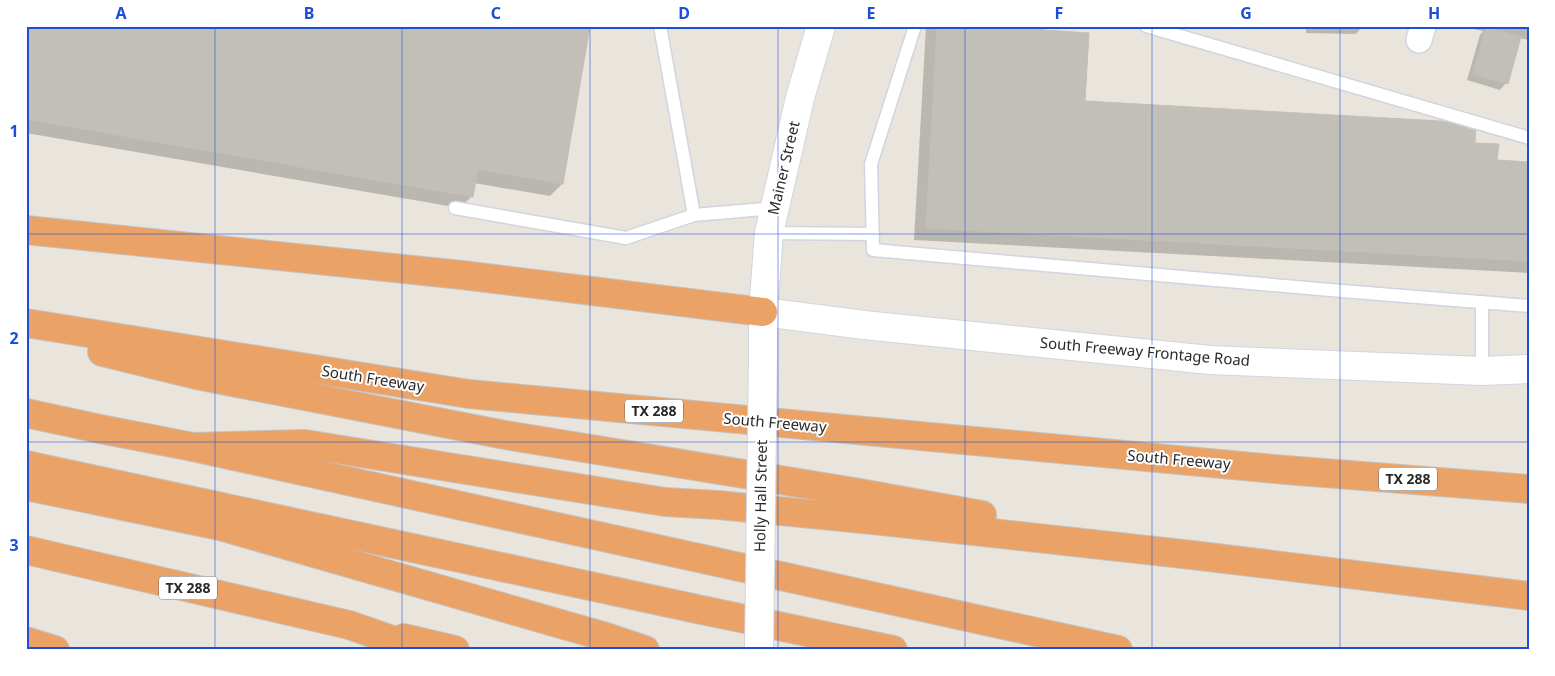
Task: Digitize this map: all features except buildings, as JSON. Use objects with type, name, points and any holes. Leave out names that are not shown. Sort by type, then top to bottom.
[{"type":"highway","points":[[26,230],[462,275],[763,312]]},
{"type":"highway","name":"South Freeway","points":[[26,323],[469,394],[1257,467],[1529,489]]},
{"type":"highway","points":[[26,333],[196,375],[505,435],[860,493],[1192,554]]},
{"type":"highway","points":[[26,413],[193,447],[1118,650]]},
{"type":"highway","points":[[193,447],[305,444],[666,502],[718,505],[872,520],[1192,554],[1529,596]]},
{"type":"highway","points":[[26,465],[893,650]]},
{"type":"highway","points":[[26,486],[220,526],[606,637],[645,650]]},
{"type":"highway","name":"TX 288","points":[[26,550],[349,625],[422,650]]},
{"type":"highway","points":[[349,625],[455,650]]},
{"type":"highway","points":[[26,641],[55,650]]},
{"type":"main road","name":"Mainer Street","points":[[763,312],[772,221],[800,98],[821,26]]},
{"type":"main road","name":"Holly Hall Street","points":[[759,650],[763,312]]},
{"type":"main road","name":"South Freeway Frontage Road","points":[[763,312],[864,325],[1210,360],[1482,371],[1529,369]]},
{"type":"lane","points":[[660,26],[694,215]]},
{"type":"lane","points":[[915,26],[871,164],[873,250],[1529,306]]},
{"type":"lane","points":[[1146,26],[1529,138]]},
{"type":"lane","points":[[455,208],[626,238],[694,215],[772,221],[873,234]]},
{"type":"lane","points":[[1482,302],[1482,371]]}]
